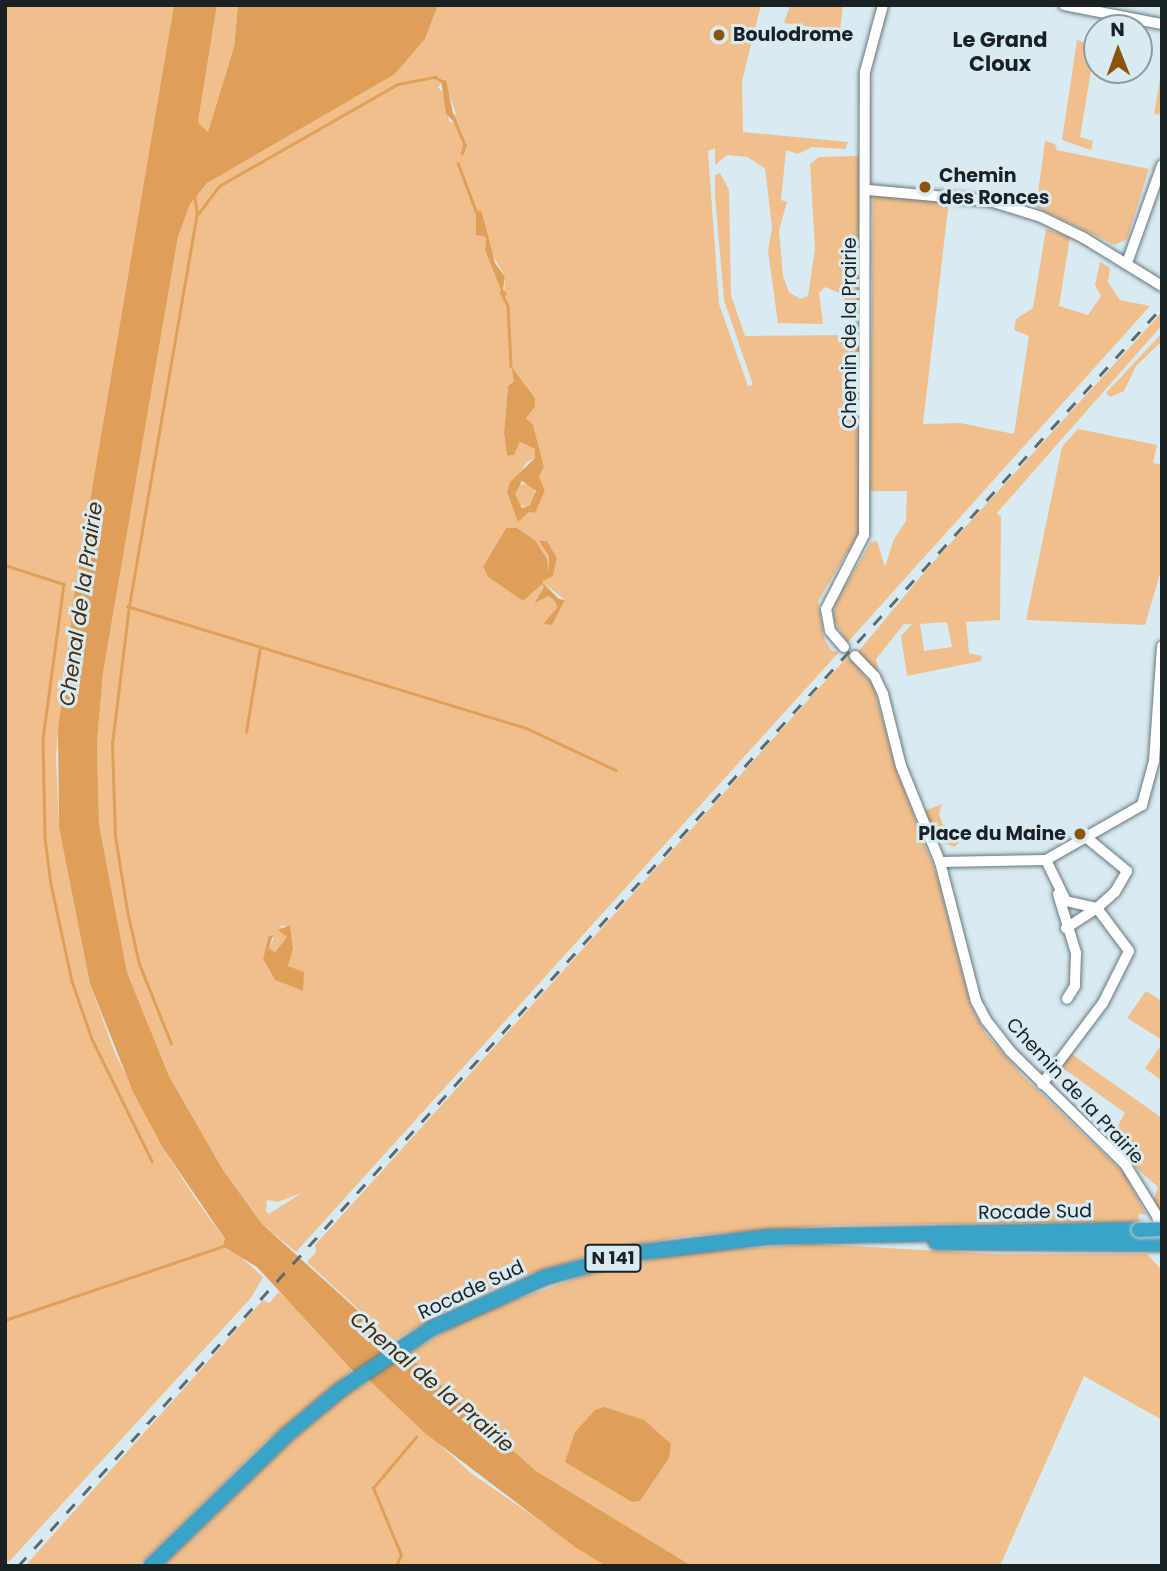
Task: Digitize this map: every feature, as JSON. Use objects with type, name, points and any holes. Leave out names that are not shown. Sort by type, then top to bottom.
[{"type":"highway","name":"N 141","points":[[1139,1237],[1162,1229]]},
{"type":"highway","name":"Rocade Sud","points":[[151,1566],[285,1436],[340,1390],[432,1328],[514,1288],[635,1253],[805,1235],[1139,1237]]},
{"type":"highway","name":"N 141","points":[[1139,1237],[1162,1244]]},
{"type":"street","name":"Chemin de la Prairie","points":[[844,647],[830,631],[826,608],[864,535],[868,190],[865,72],[883,5]]},
{"type":"street","points":[[1064,5],[1162,24]]},
{"type":"street","points":[[1127,263],[1162,165]]},
{"type":"street","points":[[868,190],[990,201],[1041,218],[1127,263],[1162,286]]},
{"type":"street","points":[[940,862],[1046,860],[1137,809],[1146,799],[1156,746],[1162,646]]},
{"type":"street","name":"Chemin de la Prairie","points":[[855,656],[880,685],[901,766],[940,862],[976,1001],[1010,1051],[1125,1164],[1157,1216],[1162,1235]]},
{"type":"street","points":[[1066,928],[1097,908],[1115,892],[1127,871],[1087,838]]},
{"type":"street","points":[[1046,860],[1076,953],[1075,986],[1067,999]]},
{"type":"street","points":[[1042,1084],[1103,1003],[1129,951],[1097,908],[1073,906],[1056,887]]},
{"type":"shaded area","points":[[5,5],[174,5],[63,675],[56,756],[59,828],[90,984],[115,1053],[163,1148],[195,1198],[231,1248],[263,1277],[251,1298],[5,1566]]},
{"type":"shaded area","points":[[217,5],[238,5],[234,47],[208,132],[198,122]]},
{"type":"shaded area","points":[[438,5],[761,5],[742,81],[743,132],[848,142],[845,149],[812,147],[798,154],[786,150],[781,200],[787,202],[779,230],[783,276],[789,292],[800,299],[808,296],[815,248],[810,164],[819,157],[859,156],[861,317],[854,321],[842,294],[825,287],[819,293],[823,324],[778,323],[768,251],[772,227],[765,168],[747,157],[727,155],[715,165],[715,148],[708,151],[719,304],[748,386],[753,385],[724,300],[715,197],[715,175],[720,173],[729,190],[731,295],[745,336],[855,335],[860,339],[860,531],[818,601],[824,639],[832,651],[839,652],[296,1252],[262,1224],[223,1170],[169,1076],[127,972],[99,824],[97,743],[103,673],[178,237],[190,203],[207,183],[231,167],[395,74],[425,39]],"holes":[[[444,80],[456,114],[452,115],[454,123],[449,121],[444,94],[438,87]],[[476,210],[483,214],[490,250],[505,277],[504,298],[485,250],[486,236],[476,235]],[[511,366],[535,398],[535,407],[526,418],[533,426],[544,467],[539,477],[545,490],[534,513],[529,512],[519,521],[507,492],[527,462],[535,458],[535,449],[520,442],[513,455],[507,456],[504,433],[508,386],[514,381]],[[506,528],[517,528],[535,540],[547,559],[549,574],[549,556],[540,541],[547,541],[557,558],[553,576],[542,582],[565,600],[552,625],[544,624],[557,608],[556,603],[549,596],[534,602],[544,587],[541,583],[523,601],[488,577],[483,568]],[[280,926],[290,926],[293,949],[288,966],[303,972],[303,991],[275,980],[263,959],[268,937],[274,938],[269,948],[275,952],[287,937]],[[303,1192],[269,1214],[266,1211],[267,1200],[278,1202]]]},
{"type":"shaded area","points":[[790,5],[843,5],[840,31],[784,23]]},
{"type":"shaded area","points":[[1077,40],[1083,42],[1083,84],[1089,84],[1080,137],[1093,141],[1091,150],[1062,140]]},
{"type":"shaded area","points":[[1162,68],[1162,115],[1154,114]]},
{"type":"shaded area","points":[[1045,141],[1055,144],[1057,150],[1149,169],[1127,239],[1115,245],[1036,207]]},
{"type":"shaded area","points":[[880,193],[949,200],[923,424],[960,423],[1014,434],[1029,336],[1014,330],[1016,319],[1033,308],[1046,229],[1070,237],[1059,306],[1088,315],[1101,296],[1095,285],[1100,262],[1110,268],[1108,282],[1120,300],[1150,306],[847,643],[833,618],[836,602],[871,542],[877,541],[885,567],[894,539],[906,521],[907,491],[870,491],[873,197]]},
{"type":"shaded area","points":[[1162,312],[1162,325],[997,513],[1001,517],[1000,620],[966,622],[969,653],[982,656],[981,661],[907,676],[901,636],[912,624],[904,624],[876,659],[879,671],[857,653],[927,569]],"holes":[[[947,622],[952,647],[924,651],[920,624]]]},
{"type":"shaded area","points":[[1162,333],[1162,341],[1136,366],[1124,391],[1110,397],[1106,393]]},
{"type":"shaded area","points":[[1078,429],[1157,445],[1153,463],[1162,465],[1162,567],[1145,625],[1026,620],[1062,447]]},
{"type":"shaded area","points":[[524,484],[532,487],[535,495],[532,503],[524,506],[516,503],[513,495],[516,487]]},
{"type":"shaded area","points":[[848,656],[873,685],[896,768],[937,876],[971,1007],[986,1034],[1024,1077],[1125,1174],[1146,1214],[1139,1214],[1138,1222],[834,1225],[687,1236],[611,1249],[523,1276],[461,1302],[393,1341],[307,1262],[316,1252],[315,1245]]},
{"type":"shaded area","points":[[942,804],[939,814],[943,825],[952,828],[959,843],[954,847],[935,839],[924,811]]},
{"type":"shaded area","points":[[1146,991],[1162,1001],[1162,1040],[1127,1018]]},
{"type":"shaded area","points":[[1162,1044],[1162,1081],[1145,1068]]},
{"type":"shaded area","points":[[1070,1053],[1162,1118],[1162,1218],[1153,1202],[1158,1187],[1108,1143],[1125,1113],[1060,1066]]},
{"type":"shaded area","points":[[815,1244],[993,1254],[1147,1254],[1162,1270],[1162,1420],[1084,1376],[1000,1566],[692,1566],[536,1471],[407,1355],[470,1316],[600,1270],[690,1252]]},
{"type":"shaded area","points":[[279,1292],[325,1336],[352,1370],[266,1441],[138,1566],[25,1566],[263,1300],[269,1303]]},
{"type":"shaded area","points":[[370,1381],[472,1474],[606,1566],[163,1566],[280,1451],[344,1396]]},
{"type":"water","name":"Chenal de la Prairie","points":[[174,5],[217,5],[198,122],[208,132],[234,47],[238,5],[438,5],[425,39],[395,74],[207,183],[190,204],[178,237],[103,673],[97,743],[99,824],[127,972],[169,1076],[223,1170],[262,1224],[536,1471],[692,1566],[606,1566],[575,1547],[426,1434],[370,1381],[352,1370],[257,1267],[223,1246],[225,1239],[163,1148],[133,1092],[90,984],[59,828],[58,729],[75,590]]},
{"type":"water","points":[[441,80],[446,80],[455,123],[446,114]]},
{"type":"water","points":[[476,210],[482,212],[495,263],[505,277],[503,289],[507,294],[504,298],[485,250],[486,237],[476,235]]},
{"type":"water","points":[[511,366],[535,398],[535,407],[526,418],[533,425],[544,467],[539,477],[545,490],[535,513],[529,512],[518,522],[507,492],[510,482],[535,458],[535,449],[520,442],[514,455],[507,456],[504,433],[508,386],[514,381]],"holes":[[[522,481],[536,491],[530,505],[522,508],[515,494]]]},
{"type":"water","points":[[506,528],[517,528],[535,540],[547,559],[549,573],[549,556],[539,541],[547,541],[557,558],[553,576],[542,582],[559,599],[565,600],[552,625],[543,624],[557,608],[556,603],[549,596],[534,603],[544,587],[542,584],[523,601],[488,577],[483,567]]},
{"type":"water","points":[[290,925],[293,949],[288,966],[304,972],[303,991],[275,980],[263,959],[268,937],[273,935],[269,948],[275,952],[287,937],[278,930]]},
{"type":"water","points":[[604,1407],[644,1420],[671,1444],[669,1458],[640,1501],[632,1502],[565,1462],[575,1432],[595,1410]]},
{"type":"waterway","points":[[198,214],[219,186],[398,84],[435,77],[442,81]]},
{"type":"waterway","points":[[452,114],[465,145],[462,154]]},
{"type":"waterway","points":[[458,163],[476,211]]},
{"type":"waterway","points":[[171,1044],[139,964],[127,911],[115,836],[112,744],[129,606],[197,214],[194,196]]},
{"type":"waterway","points":[[501,292],[508,306],[511,366]]},
{"type":"waterway","name":"Chenal de la Prairie","points":[[5,565],[64,584],[43,739],[45,838],[51,884],[72,981],[92,1039],[152,1161]]},
{"type":"waterway","points":[[127,606],[526,728],[616,770]]},
{"type":"waterway","points":[[246,732],[260,647]]},
{"type":"waterway","points":[[5,1320],[224,1246]]},
{"type":"waterway","points":[[396,1566],[401,1555],[373,1488],[416,1437]]},
{"type":"railway","points":[[18,1566],[1162,307]]},
{"type":"place","name":"Boulodrome","points":[[719,35]]},
{"type":"place","name":"Chemin des Ronces","points":[[925,187]]},
{"type":"place","name":"Place du Maine","points":[[1080,834]]},
{"type":"district","name":"Le Grand Cloux","points":[[1000,52]]}]
